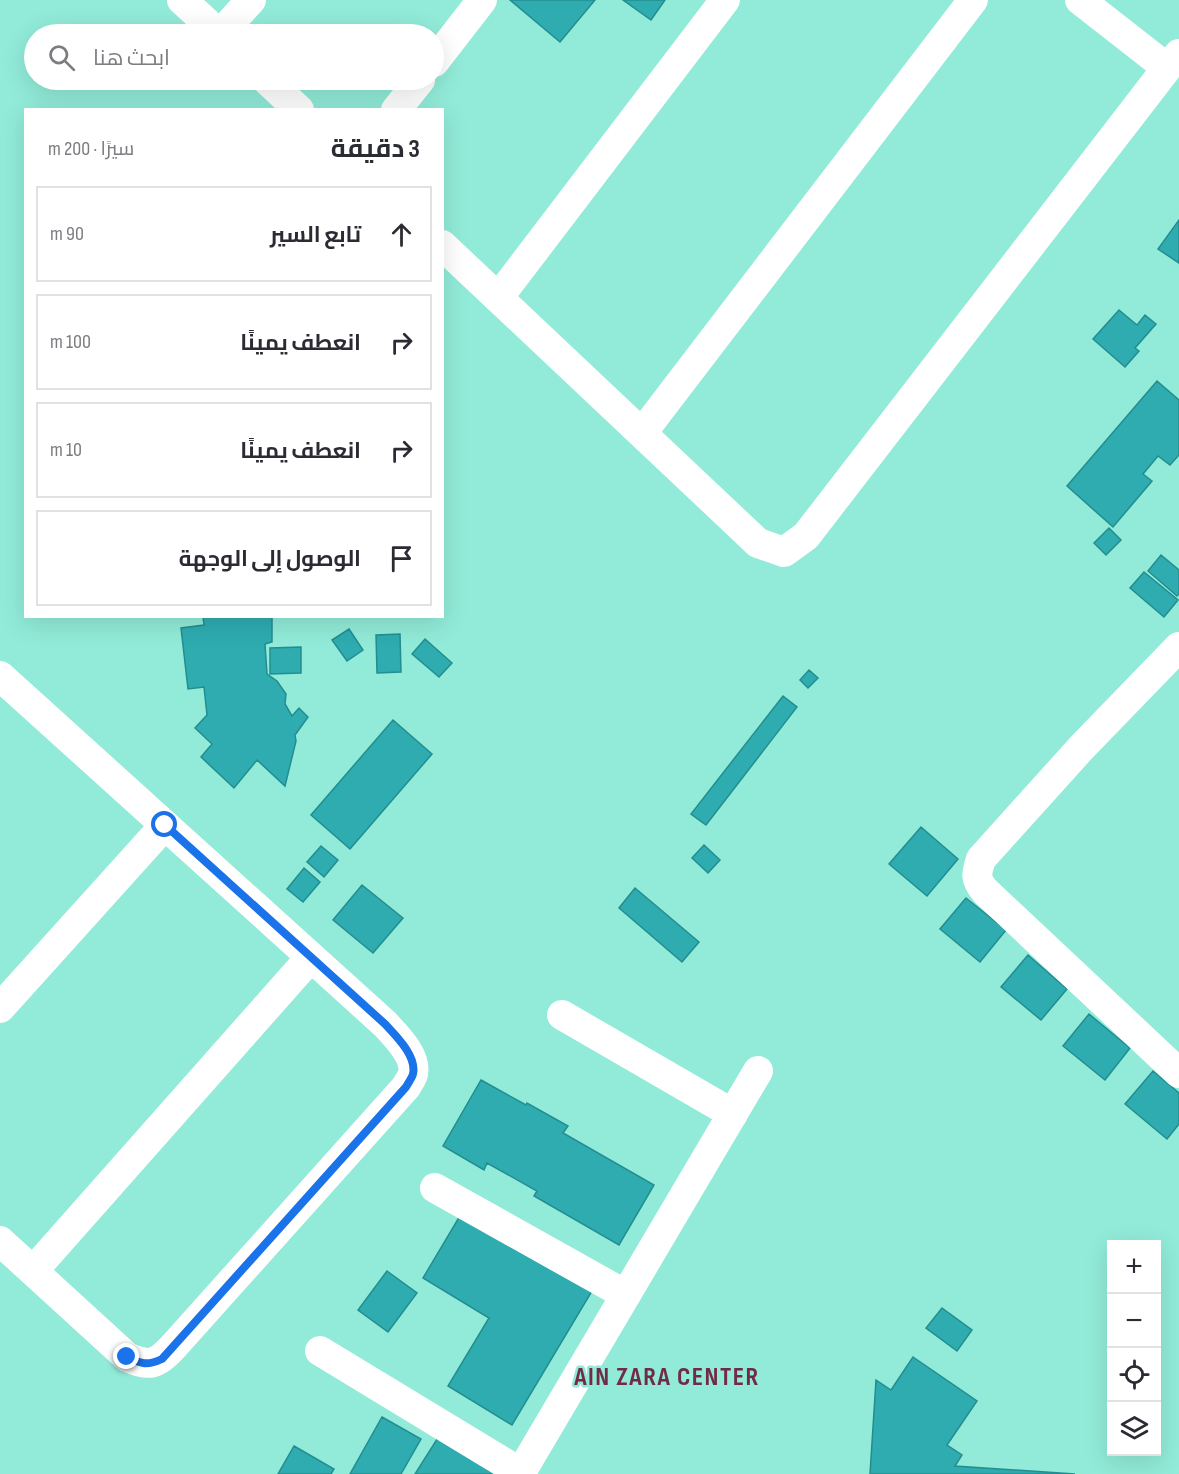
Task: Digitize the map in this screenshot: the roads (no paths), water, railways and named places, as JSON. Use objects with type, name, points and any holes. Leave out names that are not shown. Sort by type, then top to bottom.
[{"type":"street","points":[[182,0],[209,24]]},
{"type":"street","points":[[229,24],[251,0]]},
{"type":"street","points":[[444,49],[482,0]]},
{"type":"street","points":[[498,298],[725,0]]},
{"type":"street","points":[[642,433],[973,0]]},
{"type":"street","points":[[444,247],[758,543],[784,552],[806,536],[1173,61],[1080,0]]},
{"type":"street","points":[[278,90],[297,108]]},
{"type":"street","points":[[398,108],[412,90]]},
{"type":"street","points":[[1179,647],[1082,747],[981,859],[977,871],[978,882],[985,891],[1179,1073]]},
{"type":"street","points":[[0,1241],[127,1357],[139,1363],[150,1364],[162,1359],[406,1087],[413,1073],[412,1060],[403,1044],[385,1024],[165,825],[6,693]]},
{"type":"street","points":[[0,1008],[165,825]]},
{"type":"street","points":[[33,1271],[311,957]]},
{"type":"street","points":[[562,1015],[733,1114]]},
{"type":"street","points":[[320,1351],[520,1474],[758,1071]]},
{"type":"street","points":[[435,1188],[626,1295]]},
{"type":"district","name":"AIN ZARA CENTER","points":[[667,1376]]}]
